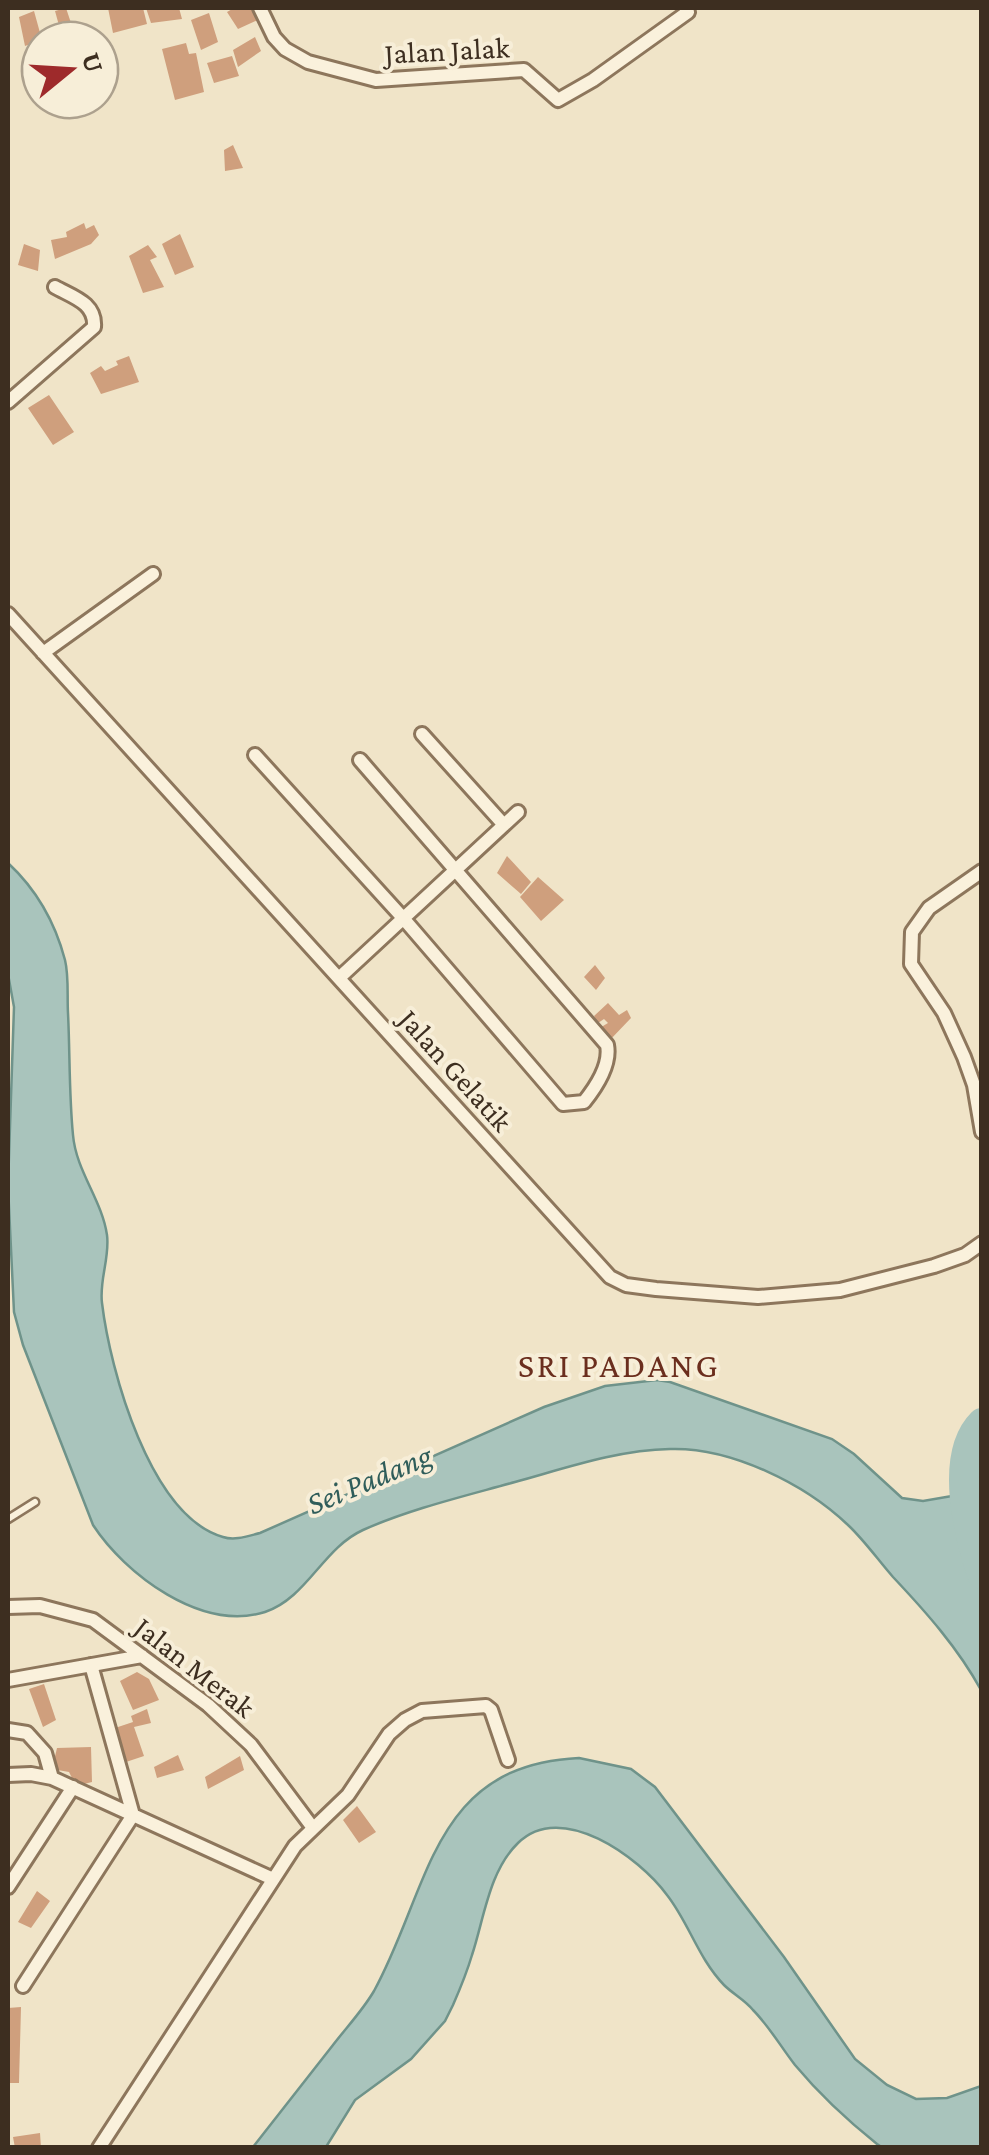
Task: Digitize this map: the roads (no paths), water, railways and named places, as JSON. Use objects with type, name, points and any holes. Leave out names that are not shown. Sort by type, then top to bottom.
[{"type":"street","name":"Jalan Jalak","points":[[260,8],[274,37],[285,49],[308,62],[376,80],[524,70],[558,100],[593,80],[688,12]]},
{"type":"street","points":[[8,402],[94,327],[96,321],[88,305],[55,286]]},
{"type":"street","points":[[43,653],[153,574]]},
{"type":"street","name":"Jalan Gelatik","points":[[8,614],[610,1277],[626,1284],[758,1296],[840,1290],[934,1266],[965,1255],[982,1243]]},
{"type":"street","points":[[422,734],[504,824]]},
{"type":"street","points":[[255,755],[403,918],[562,1104],[584,1102],[604,1069],[610,1052],[608,1045],[360,760]]},
{"type":"street","points":[[339,978],[518,812]]},
{"type":"street","points":[[982,871],[929,908],[912,932],[911,964],[944,1013],[964,1057],[974,1085],[982,1132]]},
{"type":"street","name":"Jalan Merak","points":[[8,1608],[40,1606],[92,1620],[142,1656],[208,1706],[251,1745],[313,1828]]},
{"type":"street","points":[[8,1680],[142,1656]]},
{"type":"street","points":[[23,1986],[133,1815],[91,1666]]},
{"type":"street","points":[[99,2148],[295,1846],[348,1794],[389,1734],[413,1714],[476,1704],[486,1706],[491,1710],[508,1760]]},
{"type":"street","points":[[8,1730],[28,1733],[44,1753],[52,1778]]},
{"type":"street","points":[[8,1775],[52,1778],[274,1879]]},
{"type":"street","points":[[8,1887],[73,1787]]},
{"type":"lane","points":[[8,1518],[35,1502]]},
{"type":"water","points":[[8,863],[43,907],[65,960],[73,1135],[107,1235],[101,1294],[114,1365],[138,1437],[155,1471],[174,1501],[197,1524],[228,1538],[260,1533],[544,1407],[605,1386],[670,1382],[832,1439],[902,1498],[923,1501],[981,1491],[981,1690],[929,1617],[860,1537],[831,1510],[766,1471],[718,1454],[693,1450],[650,1450],[592,1461],[381,1522],[349,1538],[292,1596],[265,1612],[241,1616],[216,1614],[191,1606],[167,1594],[124,1562],[93,1525],[23,1345],[14,1312],[8,1186],[14,1007],[8,974]]},
{"type":"water","points":[[579,1758],[631,1769],[655,1787],[784,1957],[855,2059],[887,2085],[916,2099],[947,2098],[981,2086],[981,2147],[883,2148],[877,2144],[814,2087],[759,2016],[715,1975],[675,1906],[654,1880],[598,1839],[555,1828],[536,1831],[508,1854],[494,1881],[453,2005],[445,2021],[411,2059],[355,2100],[326,2147],[253,2147],[370,1998],[442,1838],[464,1807],[493,1783],[530,1766]]},
{"type":"waterway","points":[[982,1423],[972,1437],[964,1475],[968,1518],[982,1574]]},
{"type":"district","name":"SRI PADANG","points":[[619,1365]]},
{"type":"water label","name":"Sei Padang","points":[[369,1479]]}]
